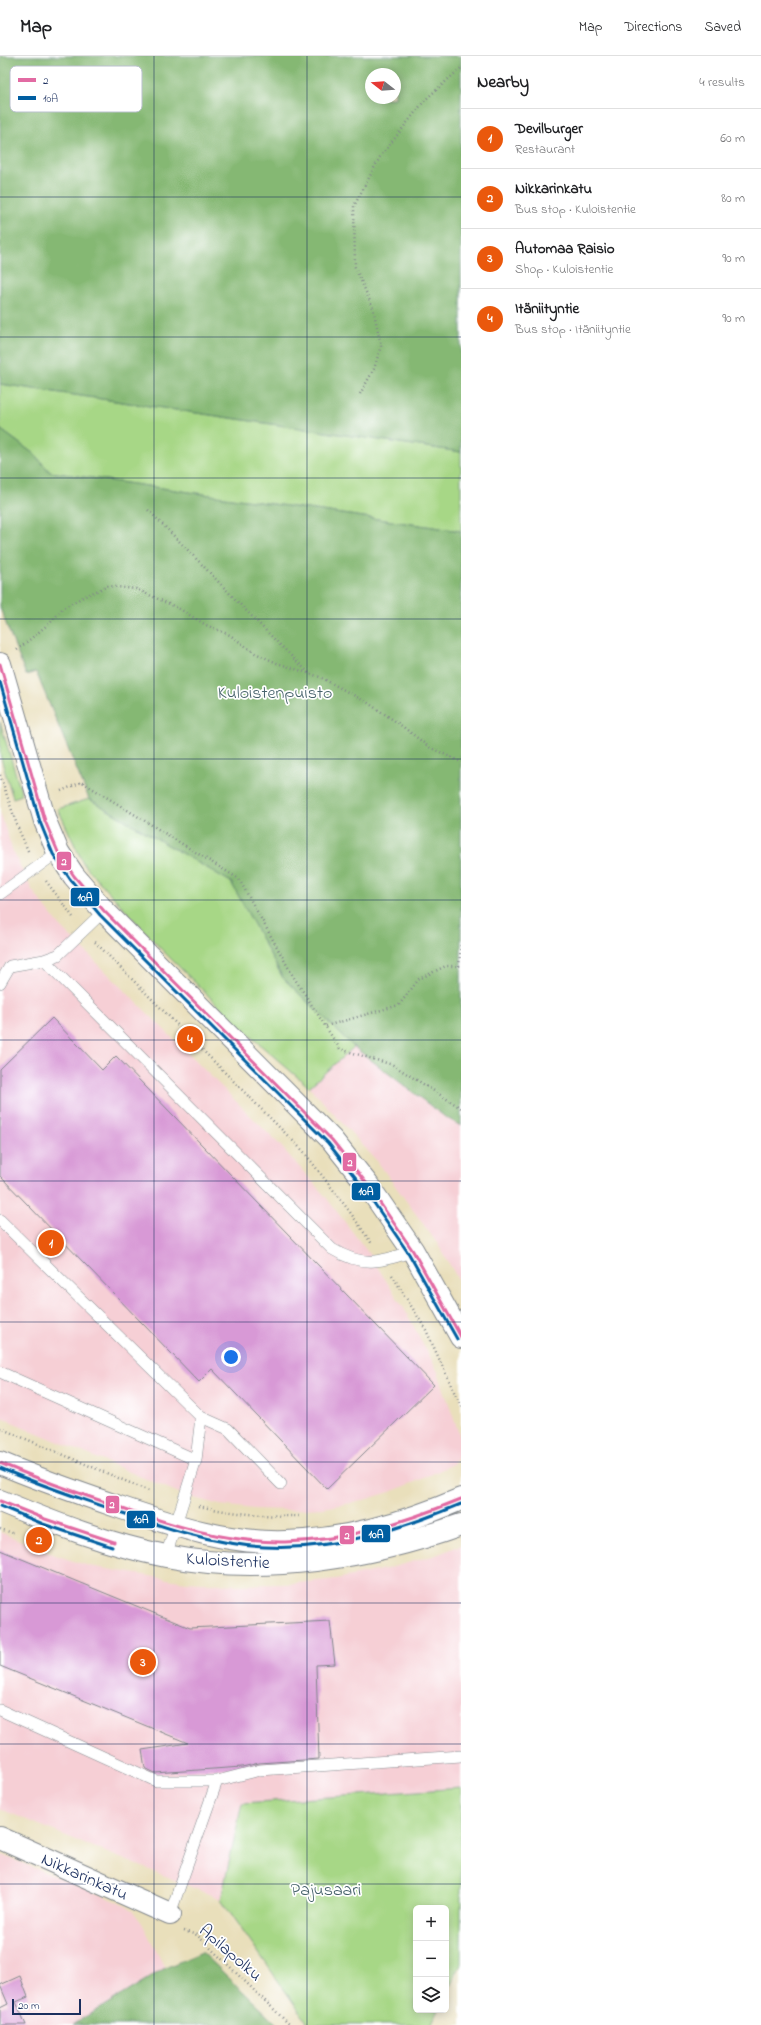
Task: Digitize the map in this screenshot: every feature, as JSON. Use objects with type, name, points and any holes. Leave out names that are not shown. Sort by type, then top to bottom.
[{"type":"street","points":[[0,664],[41,809],[58,852],[74,876],[104,911],[332,1140],[368,1184],[413,1251],[461,1337]]},
{"type":"street","name":"Kuloistentie","points":[[0,1463],[78,1494],[175,1526],[232,1539],[257,1542],[316,1540],[384,1528],[439,1509],[461,1499]]},
{"type":"street","name":"Kuloistentie","points":[[0,1500],[45,1519],[82,1532],[166,1556],[204,1561],[259,1563],[319,1559],[410,1541],[461,1525]]},
{"type":"street","name":"Nikkarinkatu","points":[[0,1838],[176,1922]]},
{"type":"lane","points":[[0,894],[58,852]]},
{"type":"lane","points":[[0,983],[10,966],[44,960],[58,955],[83,929],[104,911]]},
{"type":"lane","points":[[44,960],[332,1249],[346,1258],[365,1262],[383,1261],[413,1251]]},
{"type":"lane","points":[[0,1220],[201,1417],[228,1430],[281,1484]]},
{"type":"lane","points":[[0,1372],[196,1460]]},
{"type":"lane","points":[[166,1556],[196,1460],[201,1417]]},
{"type":"lane","points":[[0,1710],[156,1781],[218,1781],[260,1770],[461,1756]]},
{"type":"lane","points":[[176,1922],[218,1781]]},
{"type":"path","points":[[360,394],[374,369],[381,346],[373,308],[355,267],[354,206],[380,157],[425,100],[461,68]]},
{"type":"path","points":[[148,510],[191,551],[245,610],[310,674]]},
{"type":"path","points":[[17,650],[51,622],[63,608],[85,596],[108,586],[136,589],[178,608],[206,625],[230,635],[255,653],[277,663],[320,677],[368,702],[429,747],[461,762]]},
{"type":"path","points":[[0,775],[18,828],[37,868],[83,929],[162,1011],[304,1152],[350,1212],[383,1261],[426,1330],[461,1407]]},
{"type":"path","points":[[61,791],[82,782],[239,879],[293,976],[340,1049],[393,1065],[461,1108]]},
{"type":"path","points":[[326,1026],[399,1005],[419,979],[446,966],[460,966],[461,944]]},
{"type":"path","points":[[0,1428],[153,1493],[182,1503],[228,1512],[268,1516],[303,1516]]},
{"type":"path","name":"Apilapolku","points":[[176,1922],[197,1934],[290,2025]]},
{"type":"shaded area","points":[[0,812],[12,849],[32,890],[60,926],[279,1144],[325,1196],[367,1251],[405,1310],[438,1372],[461,1440],[461,1454],[453,1464],[390,1492],[357,1502],[323,1508],[288,1510],[254,1509],[220,1505],[186,1496],[0,1417]]},
{"type":"shaded area","points":[[354,1047],[444,1117],[461,1126],[461,1284],[437,1243],[377,1161],[309,1087]]},
{"type":"shaded area","points":[[0,1532],[52,1554],[89,1566],[186,1582],[236,1585],[286,1584],[336,1579],[386,1569],[436,1555],[461,1545],[461,1788],[242,1803],[221,1899],[0,1809]]},
{"type":"shaded area","points":[[0,1854],[118,1902],[132,1910],[142,1923],[165,1968],[73,2025],[0,2025]]},
{"type":"green space","points":[[0,56],[461,56],[461,452],[0,384]]},
{"type":"green space","points":[[0,384],[461,452],[461,531],[50,472],[34,454],[0,429]]},
{"type":"green space","name":"Kuloistenpuisto","points":[[0,429],[34,454],[50,472],[461,531],[461,1126],[445,1117],[354,1047],[283,978],[231,882],[89,799],[36,672],[26,675],[0,608]]},
{"type":"green space","points":[[0,722],[22,795],[13,798],[0,755]]},
{"type":"green space","points":[[89,799],[231,882],[283,978],[354,1047],[309,1087],[242,1029],[162,950],[84,865],[58,809]]},
{"type":"green space","name":"Pajusaari","points":[[461,1788],[461,1964],[449,1988],[449,1905],[413,1905],[413,2013],[437,2013],[431,2025],[309,2025],[221,1899],[242,1803]]},
{"type":"green space","points":[[202,1952],[278,2025],[73,2025],[165,1968]]},
{"type":"building","points":[[52,1018],[102,1070],[116,1056],[434,1385],[327,1489],[212,1369],[199,1382],[0,1176],[0,1069]]},
{"type":"building","points":[[0,1550],[190,1628],[330,1621],[335,1664],[316,1665],[319,1759],[259,1763],[242,1767],[155,1773],[145,1768],[142,1750],[188,1743],[0,1666]]},
{"type":"building","points":[[20,1976],[28,1997],[16,2002],[26,2025],[0,2025],[0,2008],[8,2004],[0,1985]]},
{"type":"transit line","name":"2","points":[[0,664],[45,821],[58,852],[74,876],[104,911],[332,1140],[367,1184],[413,1251],[461,1337]]},
{"type":"transit line","name":"10A","points":[[0,682],[40,822],[53,854],[70,879],[100,915],[328,1143],[363,1187],[409,1254],[457,1339]]},
{"type":"transit line","name":"2","points":[[0,1463],[72,1491],[179,1526],[200,1532],[263,1542],[308,1541],[353,1534],[397,1522],[461,1499]]},
{"type":"transit line","name":"10A","points":[[0,1468],[57,1490],[188,1534],[226,1542],[264,1547],[315,1546],[365,1537],[414,1522],[461,1504]]},
{"type":"transit line","name":"2","points":[[0,1501],[45,1519],[114,1542]]},
{"type":"transit line","name":"10A","points":[[0,1506],[43,1524],[112,1547]]},
{"type":"place","name":"Itäniityntie","points":[[190,1039]]},
{"type":"place","name":"Devilburger","points":[[51,1243]]},
{"type":"place","name":"Nikkarinkatu","points":[[39,1540]]},
{"type":"place","name":"Automaa Raisio","points":[[143,1662]]}]
